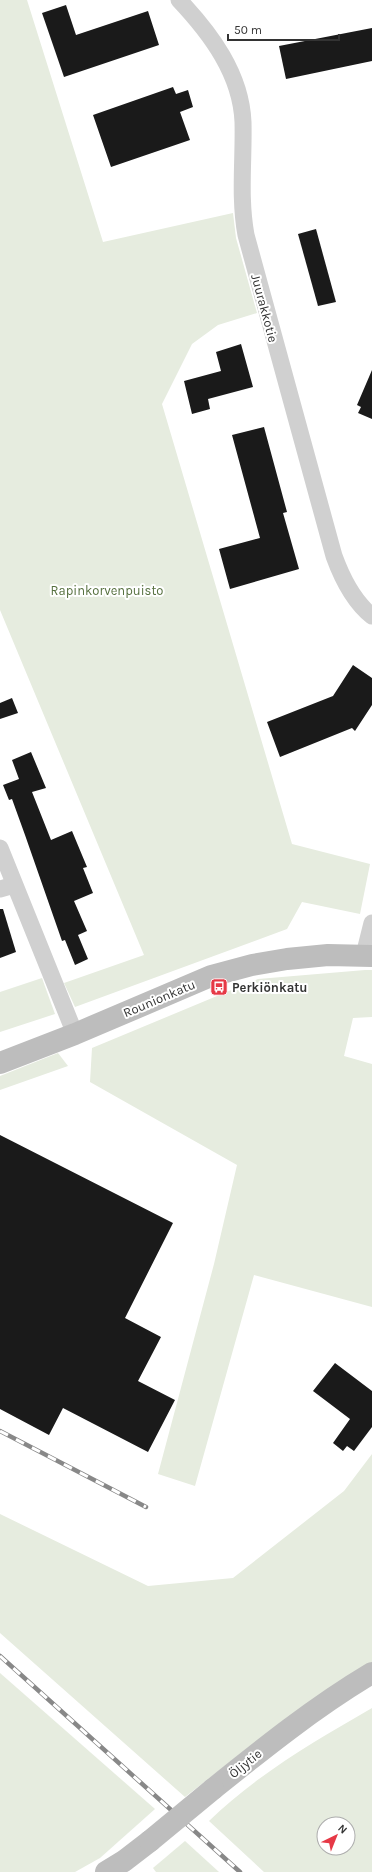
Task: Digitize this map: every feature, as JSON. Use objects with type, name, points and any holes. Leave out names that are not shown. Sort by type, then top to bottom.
[{"type":"main road","name":"Rounionkatu","points":[[0,1063],[75,1034],[211,976],[252,965],[328,955],[368,956]]},
{"type":"main road","name":"Öljytie","points":[[115,1867],[150,1841],[286,1730],[324,1703],[372,1673]]},
{"type":"street","name":"Juurakkotie","points":[[179,0],[201,23],[214,41],[231,72],[236,86],[243,121],[242,205],[246,235],[334,556],[341,574],[354,597],[372,616]]},
{"type":"street","points":[[0,848],[7,887],[75,1034]]},
{"type":"street","points":[[368,956],[372,923]]},
{"type":"green space","name":"Rapinkorvenpuisto","points":[[0,0],[27,0],[103,242],[233,213],[236,238],[257,313],[218,325],[192,344],[162,404],[292,844],[370,864],[360,914],[302,902],[287,929],[75,1007],[64,983],[144,955],[0,610]]},
{"type":"green space","points":[[372,970],[372,1017],[353,1018],[344,1056],[372,1064],[372,1307],[254,1275],[195,1486],[158,1474],[214,1264],[237,1165],[90,1082],[92,1048],[258,979]]},
{"type":"green space","points":[[42,978],[55,1014],[0,1032],[0,992]]},
{"type":"green space","points":[[58,1053],[68,1066],[0,1090],[0,1076]]},
{"type":"green space","points":[[372,1454],[372,1662],[285,1719],[185,1797],[0,1633],[0,1514],[148,1586],[233,1578],[344,1491]]},
{"type":"green space","points":[[0,1673],[155,1809],[100,1858],[75,1872],[0,1872]]},
{"type":"green space","points":[[372,1708],[372,1872],[264,1872],[209,1821],[246,1789],[308,1746]]},
{"type":"green space","points":[[185,1841],[219,1872],[156,1872],[153,1868]]},
{"type":"building","points":[[66,5],[76,35],[148,11],[159,45],[64,77],[42,13]]},
{"type":"building","points":[[372,28],[372,61],[286,79],[279,46]]},
{"type":"building","points":[[173,87],[176,94],[188,90],[193,107],[180,112],[190,140],[111,167],[93,115]]},
{"type":"building","points":[[316,229],[336,302],[318,306],[298,234]]},
{"type":"building","points":[[241,344],[253,387],[208,399],[210,409],[192,414],[184,381],[221,371],[216,352]]},
{"type":"building","points":[[372,370],[372,419],[358,413],[361,407],[357,405]]},
{"type":"building","points":[[264,427],[287,512],[283,513],[299,569],[230,589],[219,549],[260,538],[232,435]]},
{"type":"building","points":[[353,665],[372,678],[372,705],[355,731],[352,728],[280,757],[267,722],[333,696]]},
{"type":"building","points":[[12,698],[18,713],[0,719],[0,703]]},
{"type":"building","points":[[31,752],[46,788],[32,792],[51,840],[72,831],[87,867],[83,868],[93,893],[74,901],[87,931],[78,935],[88,959],[75,965],[65,940],[62,941],[12,799],[9,800],[3,785],[19,779],[12,760]]},
{"type":"building","points":[[0,909],[3,909],[16,952],[0,958]]},
{"type":"building","points":[[0,1135],[173,1223],[125,1318],[161,1337],[138,1381],[175,1400],[148,1452],[63,1408],[49,1435],[0,1409]]},
{"type":"building","points":[[335,1363],[372,1391],[372,1427],[354,1451],[347,1446],[343,1451],[333,1443],[350,1419],[313,1391]]},
{"type":"railway","points":[[0,1431],[146,1507]]},
{"type":"railway","points":[[0,1656],[240,1872]]},
{"type":"place","name":"Perkiönkatu","points":[[219,987]]}]
